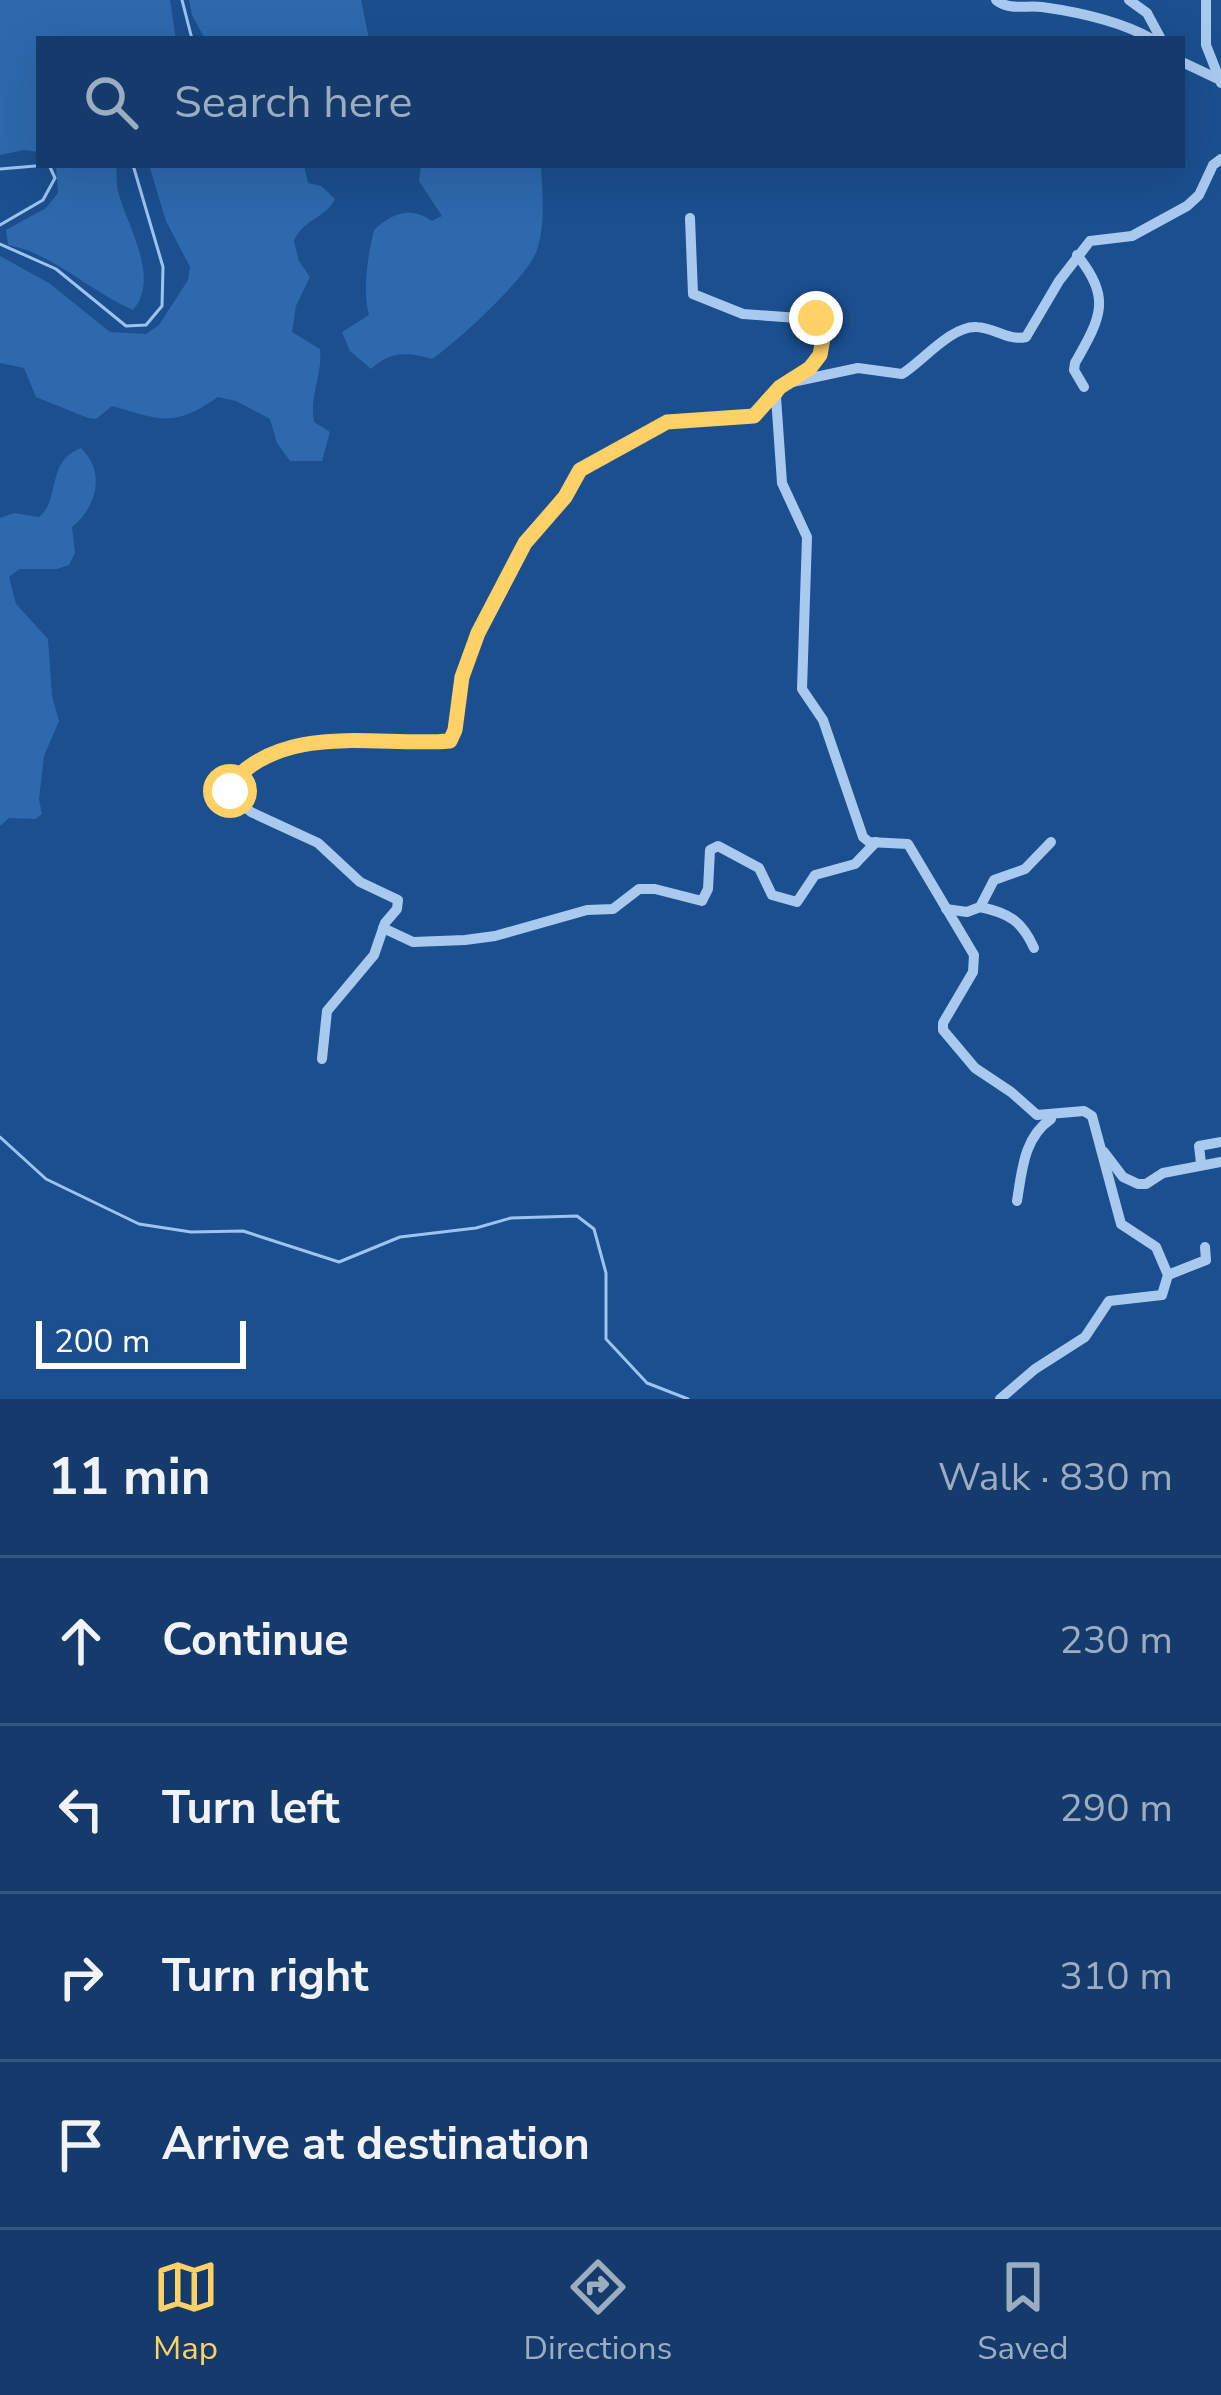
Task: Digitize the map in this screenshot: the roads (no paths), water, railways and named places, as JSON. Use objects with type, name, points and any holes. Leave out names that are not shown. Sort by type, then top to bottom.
[{"type":"street","points":[[996,0],[1008,7],[1035,6],[1118,24],[1145,36]]},
{"type":"street","points":[[1129,0],[1147,13],[1159,36]]},
{"type":"street","points":[[1206,0],[1206,45],[1220,81]]},
{"type":"street","points":[[1185,64],[1220,81]]},
{"type":"street","points":[[794,380],[860,368],[898,375],[967,328],[1026,338],[1077,255],[1092,239],[1132,236],[1187,206],[1221,159]]},
{"type":"street","points":[[322,1059],[327,1011],[374,955],[398,900],[360,882],[318,843],[251,812],[235,798],[230,784],[250,765],[323,740],[450,741],[462,677],[478,633],[525,543],[565,497],[580,470],[667,422],[748,418],[820,355],[826,320],[742,314],[692,293],[690,218]]},
{"type":"street","points":[[1077,255],[1096,280],[1101,301],[1075,363],[1084,388]]},
{"type":"street","points":[[778,390],[782,483],[807,537],[802,689],[823,720],[863,837],[908,844],[975,958],[973,972],[943,1023],[945,1033],[975,1068],[1030,1111],[1041,1117],[1089,1113],[1121,1224],[1156,1247],[1168,1275],[1162,1294],[1109,1301],[1084,1337],[1000,1399]]},
{"type":"street","points":[[383,928],[419,943],[465,940],[587,910],[613,909],[639,890],[655,889],[702,901],[708,889],[710,850],[718,846],[759,868],[778,899],[797,902],[815,875],[855,864],[876,842]]},
{"type":"street","points":[[980,907],[994,880],[1024,869],[1051,842]]},
{"type":"street","points":[[946,909],[967,912],[980,907],[1010,915],[1020,922],[1034,948]]},
{"type":"street","points":[[1017,1201],[1028,1148],[1039,1127],[1057,1115]]},
{"type":"street","points":[[1201,1163],[1199,1146],[1221,1142]]},
{"type":"street","points":[[1102,1149],[1123,1177],[1138,1184],[1201,1163],[1221,1162]]},
{"type":"street","points":[[1168,1275],[1206,1260],[1205,1247]]},
{"type":"waterway","points":[[182,0],[191,36]]},
{"type":"waterway","points":[[0,169],[36,166]]},
{"type":"waterway","points":[[0,225],[43,200],[55,178],[50,168]]},
{"type":"waterway","points":[[0,244],[56,269],[126,326],[146,325],[162,306],[163,267],[134,168]]},
{"type":"waterway","points":[[0,1137],[46,1179],[139,1224],[191,1232],[243,1231],[339,1262],[400,1237],[476,1228],[511,1218],[577,1216],[594,1229],[606,1273],[606,1339],[647,1383],[688,1399]]}]
